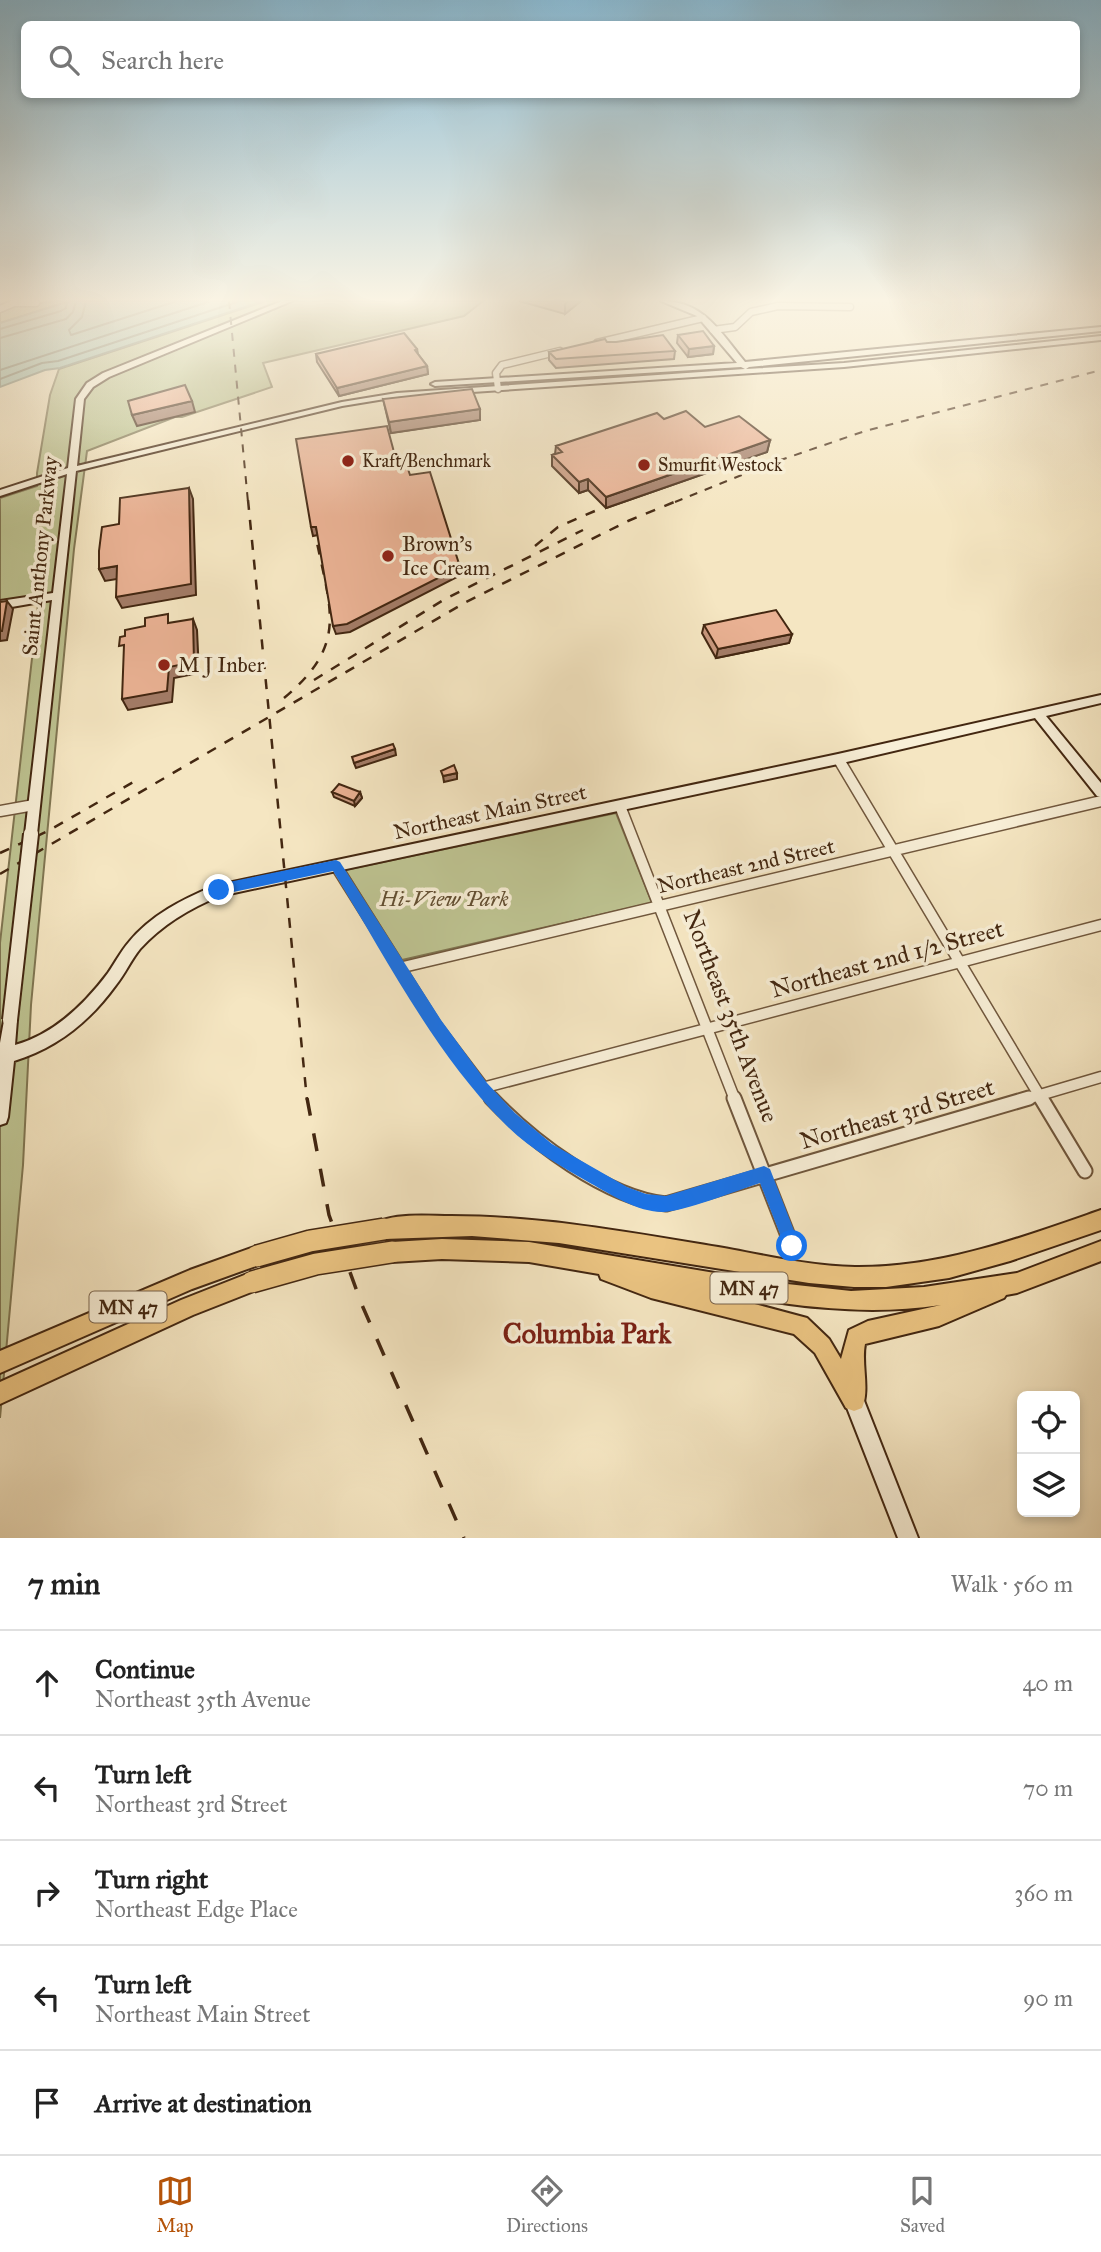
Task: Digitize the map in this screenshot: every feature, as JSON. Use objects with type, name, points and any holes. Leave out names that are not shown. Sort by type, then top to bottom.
[{"type":"main road","name":"MN 47","points":[[0,1362],[190,1280],[257,1256],[310,1241],[384,1229],[483,1225],[550,1232],[853,1277],[900,1276],[946,1269],[984,1260],[1101,1220]]},
{"type":"main road","name":"MN 47","points":[[0,1393],[215,1295],[316,1264],[392,1252],[442,1249],[529,1252],[769,1292],[851,1301],[924,1297],[1017,1283],[1101,1251]]},
{"type":"main road","points":[[577,1261],[651,1288],[800,1325],[822,1346],[854,1400]]},
{"type":"main road","points":[[854,1400],[852,1356],[856,1337],[868,1331],[939,1316],[1017,1283]]},
{"type":"street","name":"Saint Anthony Parkway","points":[[0,1117],[78,403],[90,385],[113,373]]},
{"type":"street","points":[[498,373],[498,389]]},
{"type":"street","points":[[0,493],[70,470],[408,388],[497,379],[606,373]]},
{"type":"street","points":[[342,404],[428,392],[744,373]]},
{"type":"street","points":[[0,605],[57,596]]},
{"type":"street","name":"Northeast Main Street","points":[[7,1055],[46,1041],[74,1023],[95,1001],[134,947],[158,923],[180,906],[219,890],[838,759],[1101,699]]},
{"type":"street","points":[[1039,715],[1101,792]]},
{"type":"street","points":[[838,759],[1086,1171]]},
{"type":"street","name":"Northeast 2nd Street","points":[[399,968],[1101,801]]},
{"type":"street","points":[[0,811],[34,805]]},
{"type":"street","name":"Northeast 35th Avenue","points":[[620,806],[792,1246]]},
{"type":"street","points":[[336,866],[436,1025],[482,1088]]},
{"type":"street","name":"Northeast 2nd 1/2 Street","points":[[482,1088],[1101,925]]},
{"type":"street","name":"Northeast 3rd Street","points":[[482,1088],[510,1118],[547,1149],[622,1192],[646,1202],[666,1204],[1101,1077]]},
{"type":"street","points":[[854,1400],[908,1538]]},
{"type":"green space","points":[[58,373],[267,373],[272,387],[175,417],[87,451],[74,549],[31,1005],[23,1165],[0,1418],[0,943],[39,596],[0,601],[0,498],[37,486],[50,395]]},
{"type":"green space","name":"Hi-View Park","points":[[616,813],[652,903],[402,960],[345,870]]},
{"type":"water","points":[[0,373],[38,373],[0,387]]},
{"type":"building","points":[[328,373],[399,373],[337,388]]},
{"type":"building","points":[[185,385],[192,401],[132,415],[128,401]]},
{"type":"building","points":[[472,389],[480,409],[389,422],[383,399]]},
{"type":"building","name":"Smurfit Westock","points":[[686,411],[705,427],[739,416],[770,440],[606,497],[588,479],[579,482],[552,455],[562,452],[556,446],[657,413],[664,419]]},
{"type":"building","name":"Brown's Ice Cream","points":[[387,426],[398,467],[408,469],[410,475],[430,472],[460,567],[347,624],[333,626],[316,527],[311,527],[296,439]]},
{"type":"building","points":[[189,488],[191,584],[116,597],[117,566],[99,569],[99,551],[102,527],[119,524],[120,498]]},
{"type":"building","points":[[7,601],[2,631],[0,631],[0,602]]},
{"type":"building","points":[[776,610],[792,634],[718,649],[704,625]]},
{"type":"building","name":"M J Inber","points":[[168,614],[168,623],[193,619],[194,662],[169,667],[167,691],[122,699],[124,645],[119,646],[120,637],[125,636],[125,630],[145,626],[145,618]]},
{"type":"building","points":[[393,744],[395,749],[354,763],[352,757]]},
{"type":"building","points":[[454,765],[457,773],[443,776],[441,771]]},
{"type":"building","points":[[339,784],[360,792],[354,801],[332,792]]},
{"type":"railway","points":[[236,373],[248,502]]},
{"type":"railway","points":[[675,502],[769,464],[865,431],[1090,373]]},
{"type":"railway","points":[[248,500],[269,717]]},
{"type":"railway","points":[[269,717],[466,602],[628,521],[679,500]]},
{"type":"railway","points":[[535,546],[558,527],[604,507]]},
{"type":"railway","points":[[314,680],[445,599],[583,530]]},
{"type":"railway","points":[[284,698],[304,679],[326,645],[329,610],[317,543]]},
{"type":"railway","points":[[0,874],[269,717]]},
{"type":"railway","points":[[269,717],[307,1100]]},
{"type":"railway","points":[[0,853],[48,831],[135,781]]},
{"type":"railway","points":[[307,1098],[329,1215],[362,1305],[464,1538]]},
{"type":"place","name":"Kraft/Benchmark","points":[[348,461]]},
{"type":"place","name":"Smurfit Westock","points":[[644,465]]},
{"type":"place","name":"Brown's Ice Cream","points":[[388,556]]},
{"type":"place","name":"M J Inber","points":[[164,665]]},
{"type":"district","name":"Columbia Park","points":[[587,1333]]},
{"type":"route","points":[[219,890],[336,866],[436,1025],[482,1088],[510,1118],[547,1149],[622,1192],[646,1202],[666,1204],[764,1174],[792,1246]]}]
